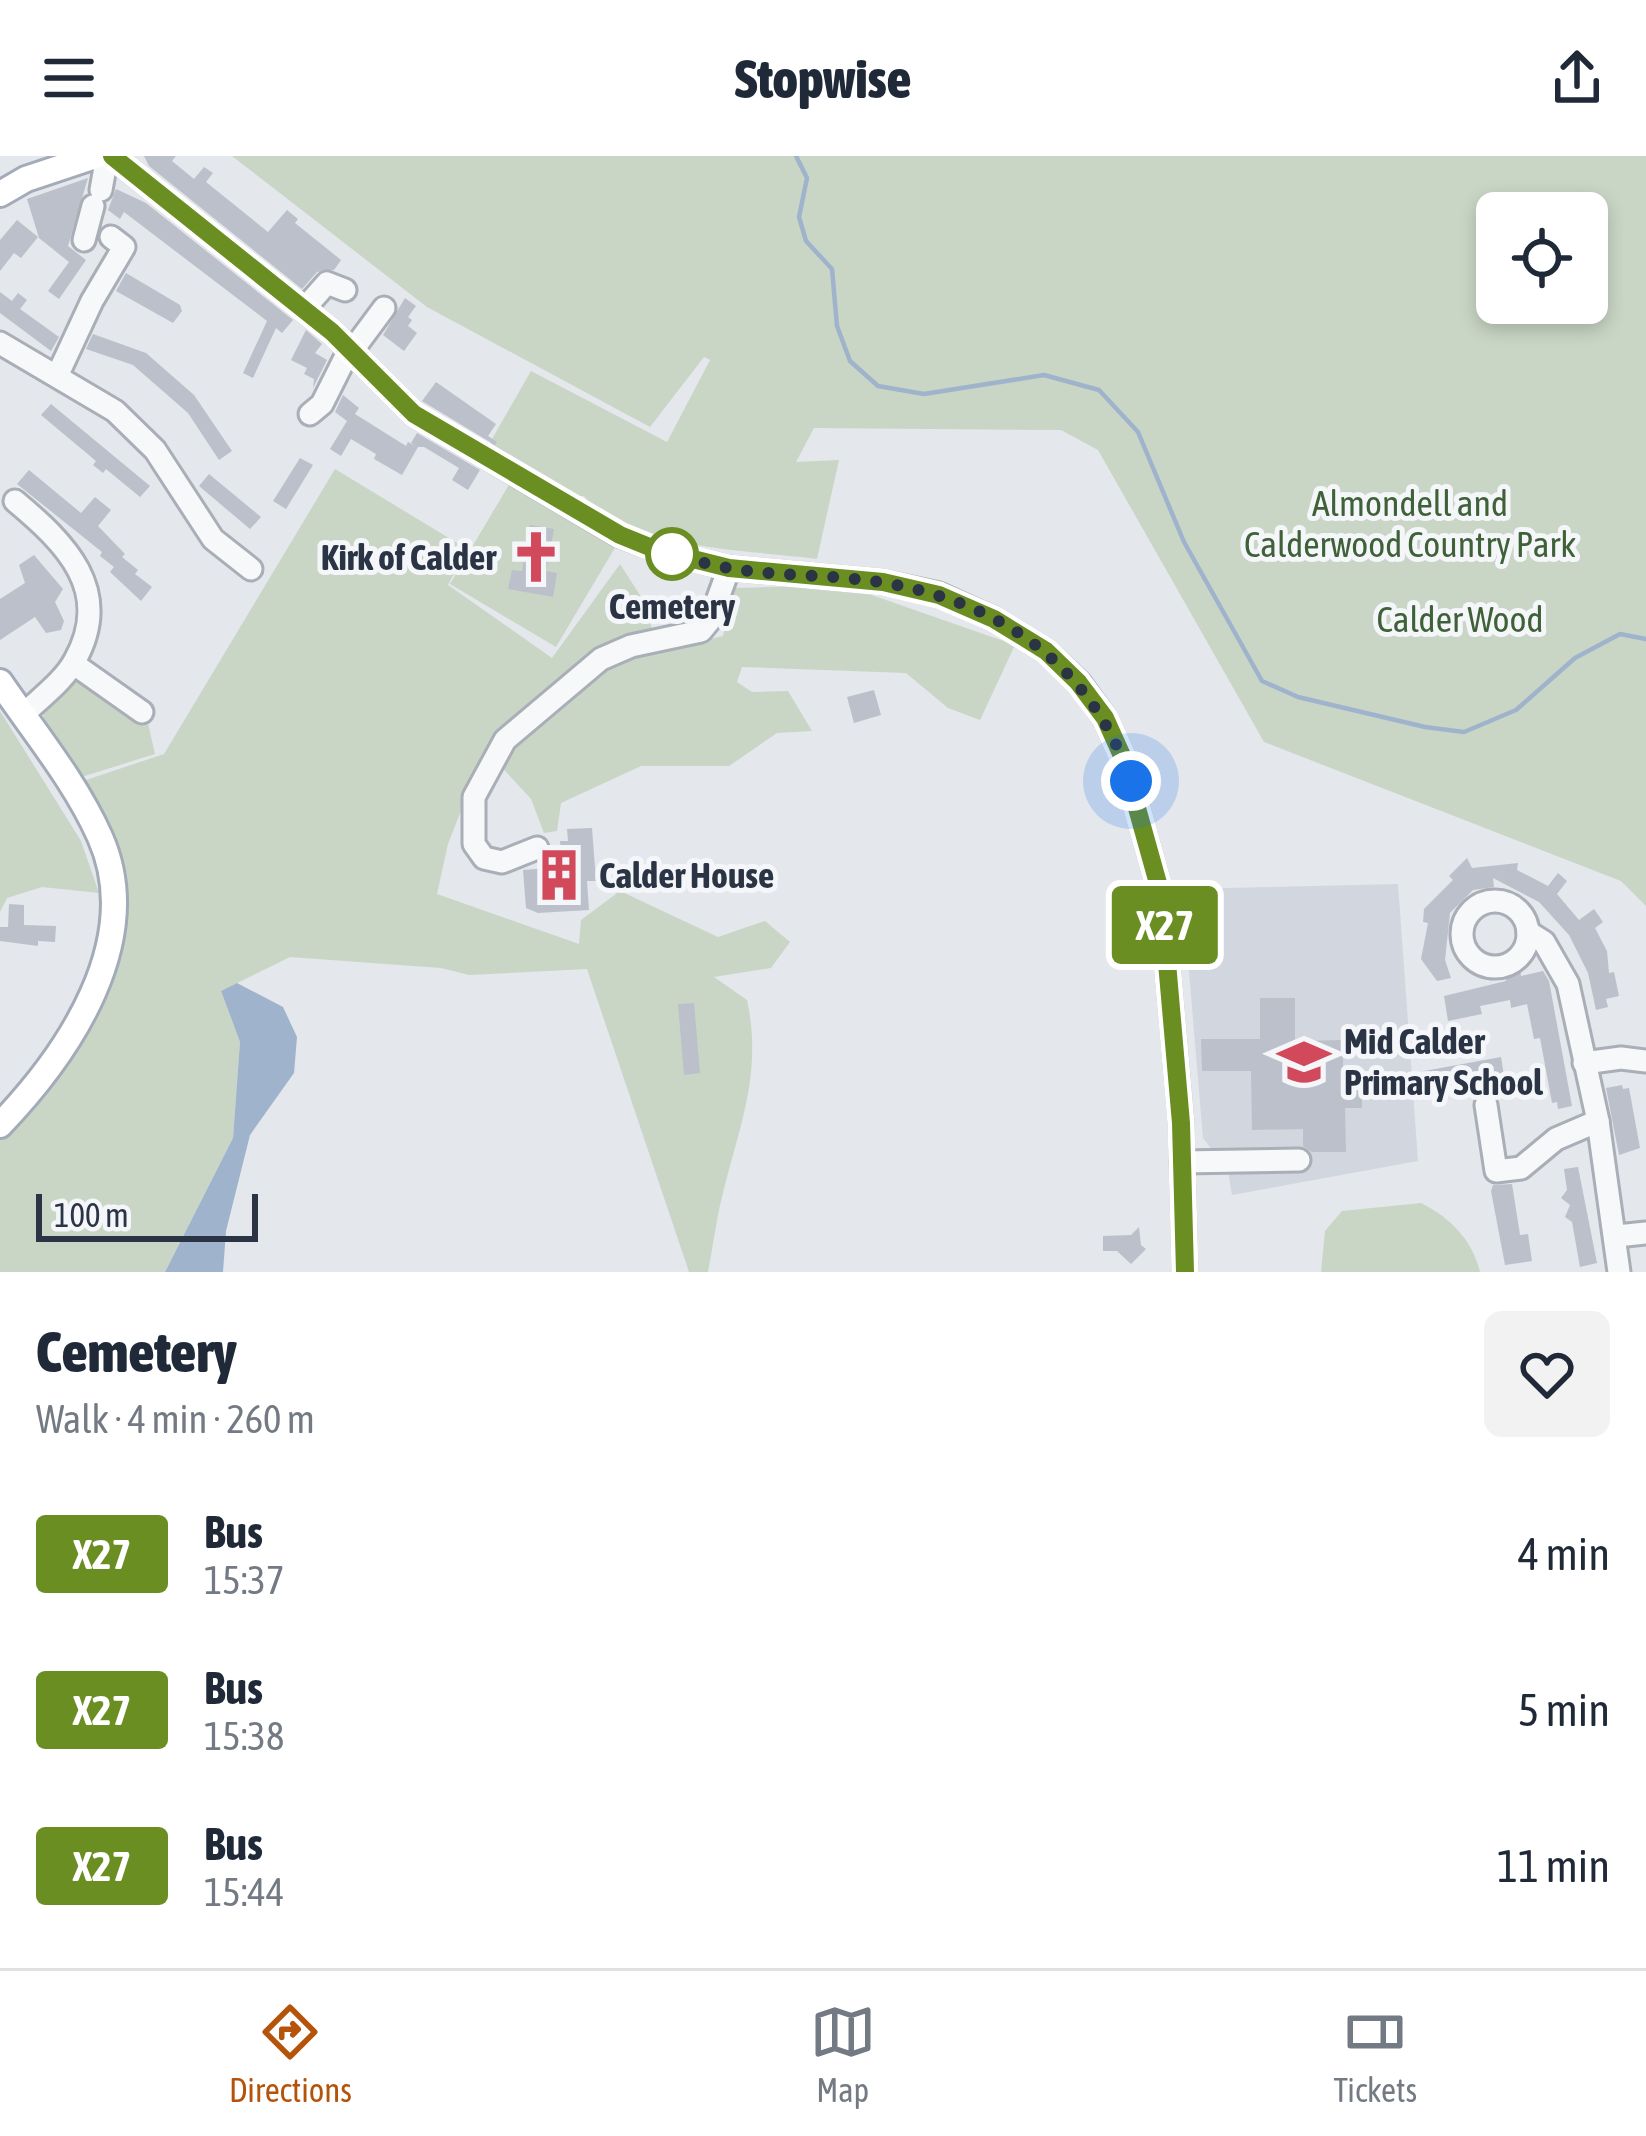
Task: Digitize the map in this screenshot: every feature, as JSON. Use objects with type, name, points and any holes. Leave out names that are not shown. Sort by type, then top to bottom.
[{"type":"main road","points":[[0,194],[26,178],[94,156]]},
{"type":"main road","points":[[0,682],[71,785],[100,838],[115,903],[100,974],[73,1031],[35,1087],[0,1125]]},
{"type":"street","points":[[84,240],[110,156],[304,309],[414,414],[585,516],[657,550],[729,568],[883,582],[939,595],[994,619],[1046,651],[1105,718],[1123,758],[1161,894],[1182,1162],[1185,1272]]},
{"type":"street","points":[[58,374],[84,296],[122,246]]},
{"type":"street","points":[[304,309],[327,283],[345,290]]},
{"type":"street","points":[[310,414],[322,404],[351,350],[384,308]]},
{"type":"street","points":[[0,343],[116,411],[155,450],[213,539],[251,569]]},
{"type":"street","points":[[20,512],[74,557],[87,593],[87,631],[74,664],[23,715]]},
{"type":"street","points":[[536,848],[502,862],[484,858],[474,844],[474,797],[505,740],[601,658],[701,631],[710,620],[729,568]]},
{"type":"street","points":[[74,664],[142,712]]},
{"type":"street","points":[[1528,932],[1544,941],[1568,984],[1598,1121],[1619,1272]]},
{"type":"street","points":[[1583,1063],[1621,1058],[1646,1061]]},
{"type":"street","points":[[1486,1105],[1496,1172],[1521,1168],[1556,1139],[1598,1121]]},
{"type":"street","points":[[1182,1162],[1298,1160]]},
{"type":"street","points":[[1617,1236],[1646,1233]]},
{"type":"shaded area","name":"Mid Calder Primary School","points":[[1398,884],[1418,1161],[1232,1195],[1228,1171],[1203,1138],[1182,889]]},
{"type":"green space","name":"Almondell and Calderwood Country Park","points":[[232,156],[1646,156],[1646,906],[1621,881],[1264,742],[1098,450],[1061,430],[814,428],[796,462],[839,460],[817,559],[691,544],[628,527],[603,514],[584,496],[573,496],[488,446],[531,371],[667,442],[710,360],[704,357],[650,427],[427,307]]},
{"type":"green space","points":[[335,469],[467,549],[448,585],[552,658],[620,564],[645,603],[658,651],[723,636],[734,588],[843,585],[1015,645],[980,720],[948,708],[906,673],[742,667],[737,682],[752,692],[788,691],[812,731],[777,733],[729,766],[641,766],[561,803],[557,831],[544,833],[531,799],[485,749],[448,844],[437,894],[579,944],[581,920],[620,891],[718,937],[765,921],[790,942],[771,968],[714,977],[747,1000],[752,1052],[747,1100],[708,1272],[689,1272],[587,969],[469,975],[441,968],[290,957],[221,991],[240,1042],[233,1138],[165,1272],[0,1272],[0,1125],[55,1061],[115,903],[71,785],[164,754]]},
{"type":"green space","points":[[510,483],[616,546],[556,647],[450,584]]},
{"type":"green space","points":[[76,677],[147,719],[155,754],[72,780],[45,730],[43,712]]},
{"type":"green space","points":[[0,711],[81,841],[99,893],[42,887],[7,898],[0,912]]},
{"type":"green space","points":[[1421,1203],[1459,1231],[1480,1272],[1321,1272],[1325,1231],[1342,1211]]},
{"type":"water","points":[[237,983],[283,1007],[297,1037],[294,1073],[250,1135],[226,1231],[223,1272],[165,1272],[233,1138],[240,1042],[221,991]]},
{"type":"building","points":[[144,156],[176,156],[172,161],[194,179],[204,167],[213,173],[206,182],[268,232],[287,210],[298,219],[295,223],[341,260],[334,270],[317,272],[302,289],[149,166]]},
{"type":"building","points":[[88,178],[68,246],[86,260],[59,299],[48,291],[69,262],[39,238],[27,199]]},
{"type":"building","points":[[116,189],[146,203],[293,320],[282,333],[276,328],[253,378],[243,373],[267,321],[124,212],[120,219],[108,210]]},
{"type":"building","points":[[17,220],[38,237],[21,258],[14,253],[0,271],[0,240]]},
{"type":"building","points":[[126,273],[180,305],[182,311],[173,323],[116,291]]},
{"type":"building","points":[[0,292],[12,301],[18,293],[27,300],[20,309],[59,337],[51,351],[0,313]]},
{"type":"building","points":[[405,298],[416,306],[408,326],[417,333],[404,351],[383,335]]},
{"type":"building","points":[[306,330],[322,344],[315,353],[327,360],[313,388],[314,379],[304,374],[307,368],[291,360]]},
{"type":"building","points":[[93,334],[146,353],[194,395],[232,451],[219,460],[188,413],[133,365],[86,349]]},
{"type":"building","points":[[436,382],[496,424],[488,436],[495,445],[422,401]]},
{"type":"building","points":[[343,395],[359,408],[355,414],[406,446],[408,442],[415,446],[411,443],[417,433],[480,470],[468,490],[452,480],[459,468],[424,447],[418,447],[402,475],[351,439],[341,456],[330,449],[347,421],[335,412]]},
{"type":"building","points":[[51,404],[150,486],[140,497],[106,469],[103,473],[93,465],[96,461],[41,415]]},
{"type":"building","points":[[300,458],[313,465],[286,509],[273,501]]},
{"type":"building","points":[[29,470],[81,513],[95,497],[111,510],[98,526],[138,570],[135,574],[152,587],[141,601],[110,572],[114,567],[100,556],[102,552],[17,484]]},
{"type":"building","points":[[209,474],[261,517],[250,529],[199,486]]},
{"type":"building","name":"Kirk of Calder","points":[[530,525],[554,529],[546,571],[557,573],[553,597],[508,589],[512,570],[522,571]]},
{"type":"building","points":[[34,555],[63,589],[55,602],[64,621],[61,630],[46,633],[35,617],[0,640],[0,599],[25,583],[19,565]]},
{"type":"building","points":[[874,690],[881,715],[854,723],[847,697]]},
{"type":"building","name":"Calder House","points":[[592,828],[596,881],[587,881],[589,910],[538,913],[526,908],[523,870],[562,867],[560,841],[568,841],[567,829]]},
{"type":"building","points":[[1467,858],[1472,868],[1518,863],[1517,870],[1548,886],[1558,873],[1567,881],[1557,894],[1579,920],[1594,909],[1603,922],[1595,928],[1607,951],[1609,973],[1614,972],[1619,996],[1606,999],[1608,1007],[1596,1010],[1588,973],[1569,935],[1539,902],[1493,878],[1494,887],[1473,890],[1450,913],[1445,960],[1451,978],[1437,981],[1421,959],[1428,923],[1423,922],[1424,909]]},
{"type":"building","points":[[9,904],[24,905],[24,925],[56,926],[55,942],[38,941],[38,946],[0,941],[0,927],[8,927]]},
{"type":"building","points":[[1520,969],[1521,976],[1543,971],[1549,981],[1572,1106],[1558,1109],[1557,1102],[1552,1103],[1540,1038],[1534,1039],[1527,1004],[1511,1008],[1510,1000],[1480,1006],[1482,1014],[1448,1021],[1444,996],[1506,981],[1505,972]]},
{"type":"building","points":[[1260,998],[1295,998],[1295,1041],[1343,1040],[1343,1079],[1362,1079],[1362,1108],[1345,1108],[1346,1152],[1312,1152],[1303,1146],[1303,1129],[1252,1130],[1251,1071],[1202,1071],[1201,1039],[1260,1039]]},
{"type":"building","points":[[694,1003],[700,1073],[684,1075],[678,1004]]},
{"type":"building","points":[[1501,1057],[1504,1076],[1499,1079],[1427,1090],[1424,1071]]},
{"type":"building","points":[[1606,1088],[1629,1088],[1640,1148],[1619,1155]]},
{"type":"building","points":[[1578,1167],[1597,1263],[1580,1267],[1572,1222],[1565,1217],[1570,1205],[1561,1198],[1567,1190],[1564,1169]]},
{"type":"building","points":[[1512,1184],[1520,1235],[1528,1234],[1532,1261],[1505,1265],[1491,1191],[1493,1185]]},
{"type":"building","points":[[1139,1227],[1146,1249],[1131,1264],[1117,1251],[1103,1251],[1103,1236],[1131,1235]]},
{"type":"waterway","points":[[796,156],[807,178],[799,217],[806,241],[832,269],[837,326],[850,361],[878,386],[924,394],[1044,375],[1099,390],[1138,432],[1184,542],[1262,681],[1298,697],[1464,732],[1516,710],[1575,658],[1620,634],[1646,639]]},
{"type":"bus line","name":"X27","points":[[112,156],[332,332],[414,414],[620,535],[657,550],[729,568],[883,582],[939,595],[994,619],[1046,651],[1078,682],[1105,718],[1123,758],[1161,894],[1181,1123],[1185,1272]]},
{"type":"place","name":"Cemetery","points":[[672,554]]},
{"type":"place","name":"Kirk of Calder","points":[[536,557]]},
{"type":"place","name":"Calder House","points":[[559,875]]},
{"type":"place","name":"Mid Calder Primary School","points":[[1304,1062]]},
{"type":"route","points":[[672,554],[657,550],[729,568],[883,582],[939,595],[994,619],[1046,651],[1078,682],[1105,718],[1131,781]]},
{"type":"park label","name":"Calder Wood","points":[[1460,619]]}]
